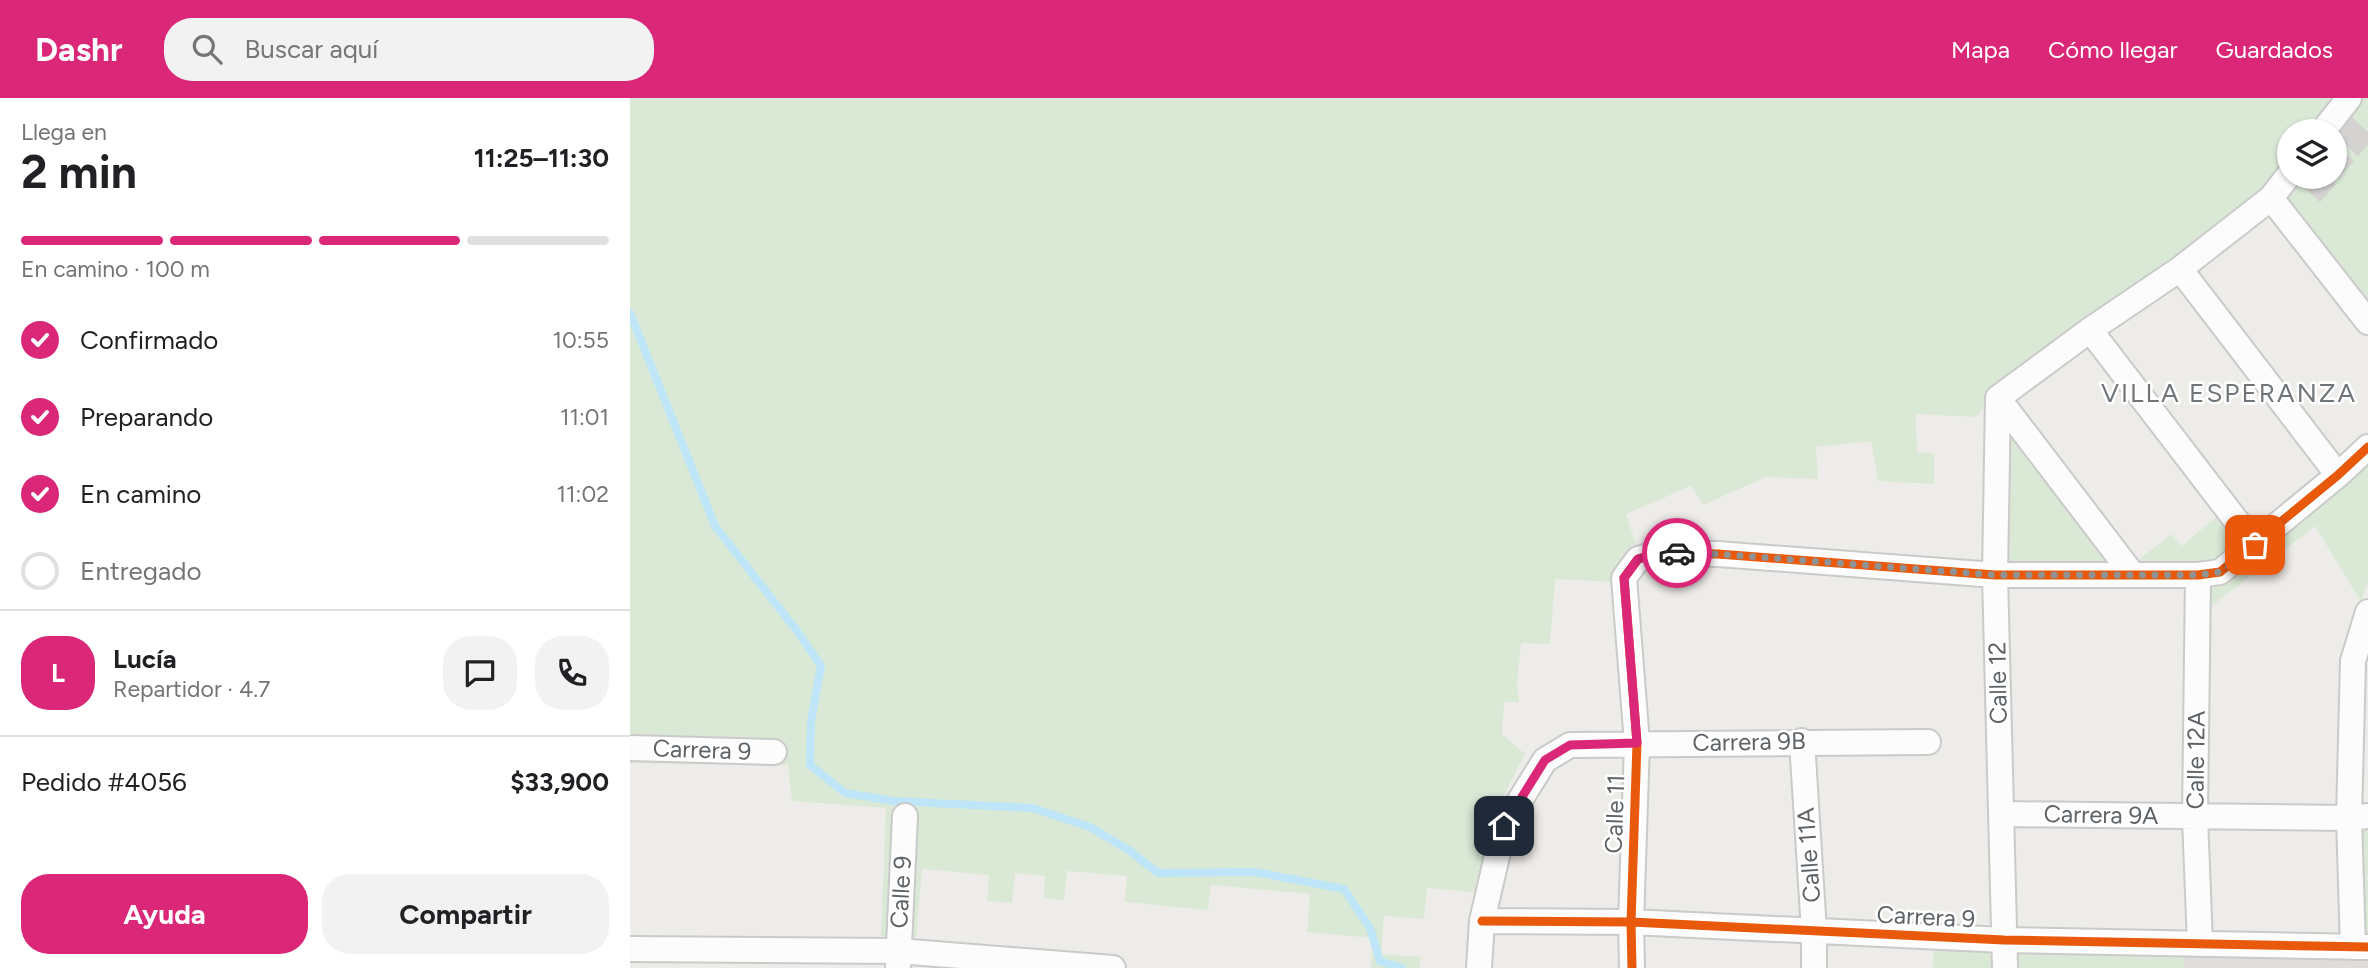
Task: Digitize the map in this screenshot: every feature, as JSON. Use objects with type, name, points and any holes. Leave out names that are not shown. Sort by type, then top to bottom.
[{"type":"street","points":[[2332,119],[2349,98]]},
{"type":"street","points":[[2133,575],[1998,398],[2090,330],[2180,269],[2272,198],[2279,189]]},
{"type":"street","points":[[2272,198],[2368,322]]},
{"type":"street","points":[[2180,269],[2338,475]]},
{"type":"street","points":[[2090,330],[2255,545]]},
{"type":"street","name":"Calle 12","points":[[1998,398],[1995,575],[2005,968]]},
{"type":"street","points":[[1995,575],[2198,575],[2220,572],[2368,447]]},
{"type":"street","name":"Calle 11","points":[[1632,968],[1637,743],[1624,578],[1638,559],[1659,553],[1718,554],[1995,575]]},
{"type":"street","name":"Calle 12A","points":[[2198,575],[2195,817],[2200,944]]},
{"type":"street","points":[[2360,947],[2353,661],[2368,612]]},
{"type":"street","name":"Calle 11A","points":[[1802,741],[1814,968]]},
{"type":"street","name":"Carrera 9B","points":[[1482,921],[1504,826],[1545,760],[1570,745],[1928,742]]},
{"type":"street","name":"Carrera 9","points":[[630,748],[774,752]]},
{"type":"street","name":"Carrera 9A","points":[[2001,814],[2358,817]]},
{"type":"street","name":"Calle 9","points":[[898,959],[905,816]]},
{"type":"street","points":[[1479,968],[1482,921]]},
{"type":"street","name":"Carrera 9","points":[[1482,921],[1631,922],[2004,940],[2360,947]]},
{"type":"street","points":[[630,949],[1113,968]]},
{"type":"shaded area","points":[[2184,954],[2368,956],[2368,968],[2184,968]]},
{"type":"green space","points":[[630,98],[2368,98],[2368,309],[2269,187],[2176,261],[2008,376],[1976,417],[1916,414],[1917,452],[1934,454],[1934,484],[1878,481],[1871,441],[1816,447],[1818,479],[1766,477],[1703,505],[1691,486],[1626,514],[1637,548],[1613,582],[1555,579],[1550,644],[1521,643],[1517,685],[1519,702],[1504,702],[1502,734],[1525,754],[1495,813],[1474,892],[1427,888],[1424,919],[1384,916],[1381,954],[1421,957],[1420,968],[1371,968],[1373,938],[1307,932],[1310,894],[1211,885],[1208,910],[1125,902],[1127,876],[1067,871],[1064,900],[1044,898],[1045,876],[1015,873],[1012,903],[987,901],[989,875],[922,869],[916,937],[881,936],[886,808],[792,801],[788,765],[630,763]]},
{"type":"green space","points":[[2003,414],[2118,567],[2003,569]]},
{"type":"green space","points":[[2368,463],[2368,582],[2361,602],[2315,526],[2210,607],[2208,583],[2312,512]]},
{"type":"green space","points":[[2222,512],[2244,542],[2217,565],[2133,564],[2171,534],[2182,546]]},
{"type":"green space","points":[[2368,824],[2368,938],[2361,938],[2357,826]]},
{"type":"green space","points":[[1934,947],[1995,949],[1995,968],[1933,968]]},
{"type":"green space","points":[[2018,951],[2184,954],[2184,968],[2019,968]]},
{"type":"building","points":[[2352,117],[2368,132],[2368,145],[2358,156],[2347,146],[2347,122]]},
{"type":"building","points":[[2347,155],[2354,161],[2347,169]]},
{"type":"building","points":[[2306,189],[2332,189],[2320,202]]},
{"type":"waterway","points":[[630,313],[715,526],[821,666],[811,721],[810,765],[845,793],[893,801],[1032,808],[1090,827],[1130,851],[1158,873],[1255,872],[1344,889],[1370,928],[1380,961],[1402,968]]},
{"type":"cycle path","points":[[1632,968],[1637,743],[1624,578],[1638,559],[1659,553],[1718,554],[1995,575],[2198,575],[2220,572],[2368,447]]},
{"type":"cycle path","points":[[1482,921],[1631,922],[2004,940],[2368,947]]},
{"type":"way so far","points":[[1677,553],[1995,575],[2198,575],[2220,572],[2255,545]]},
{"type":"district","name":"VILLA ESPERANZA","points":[[2229,393]]},
{"type":"route","points":[[1504,826],[1545,760],[1570,745],[1637,743],[1624,578],[1638,559],[1659,553],[1677,553]]}]
